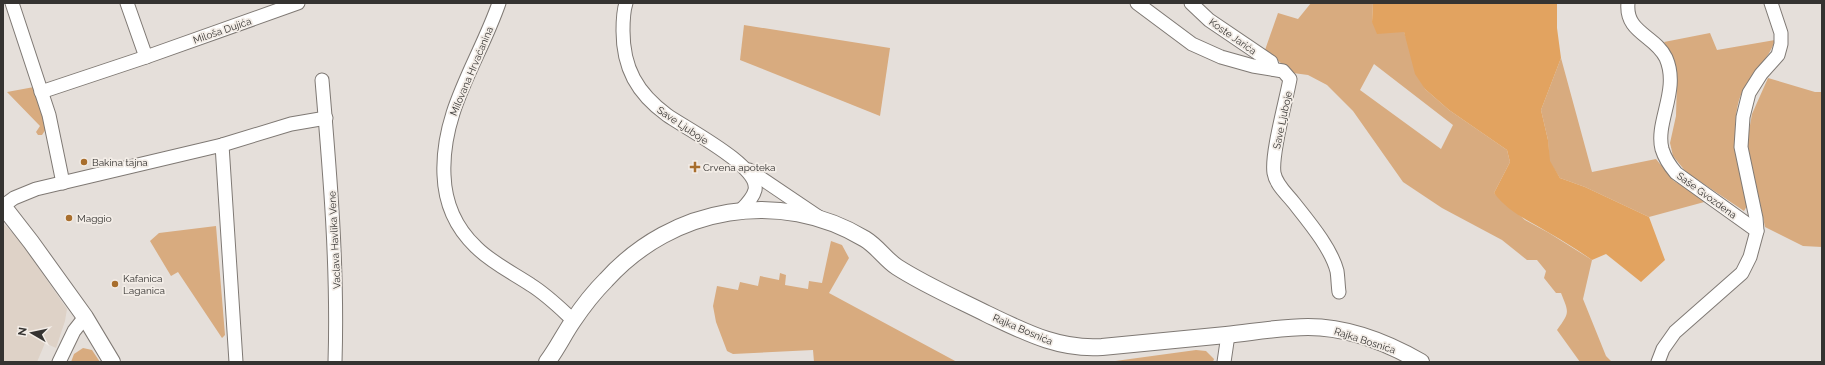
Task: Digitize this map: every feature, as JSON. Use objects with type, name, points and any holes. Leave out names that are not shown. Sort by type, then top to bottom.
[{"type":"street","points":[[12,3],[49,115],[63,183]]},
{"type":"street","points":[[127,3],[146,58]]},
{"type":"street","name":"Miloša Dujića","points":[[41,92],[146,58],[298,3]]},
{"type":"street","name":"Milovana Hrvaćanina","points":[[500,3],[459,94],[448,126],[443,158],[444,188],[447,202],[451,214],[462,233],[478,249],[546,296],[573,320]]},
{"type":"street","name":"Save Ljuboje","points":[[626,3],[623,22],[623,40],[629,68],[638,88],[657,108],[820,218]]},
{"type":"street","name":"Save Ljuboje","points":[[1137,3],[1192,44],[1221,57],[1253,66],[1283,71],[1290,79],[1276,148],[1274,172],[1275,179],[1328,250],[1337,270],[1339,292]]},
{"type":"street","name":"Koste Jarića","points":[[1191,3],[1209,20],[1271,62],[1273,70]]},
{"type":"street","name":"Saše Gvozdena","points":[[1628,3],[1627,13],[1630,21],[1639,31],[1660,47],[1671,74],[1661,138],[1662,148],[1667,162],[1676,173],[1757,231]]},
{"type":"street","points":[[1658,362],[1663,349],[1675,332],[1742,273],[1750,257],[1757,231],[1756,218],[1741,147],[1743,117],[1749,93],[1760,74],[1778,55],[1781,44],[1781,33],[1772,3]]},
{"type":"street","name":"Vaclava Havlika Vene","points":[[322,80],[332,196],[336,290],[335,362]]},
{"type":"street","points":[[112,362],[84,317],[31,242],[3,206],[14,198],[36,189],[222,145],[291,124],[326,118]]},
{"type":"street","points":[[222,145],[236,362]]},
{"type":"street","name":"Save Ljuboje","points":[[741,210],[750,200],[755,191],[754,181],[744,167]]},
{"type":"street","name":"Rajka Bosnića","points":[[547,362],[573,320],[606,279],[625,261],[647,245],[688,223],[708,216],[741,210],[786,212],[820,218],[866,239],[881,251],[895,266],[913,276],[994,317],[1060,344],[1078,348],[1102,347],[1309,327],[1340,331],[1377,342],[1421,362]]},
{"type":"street","points":[[59,362],[74,330],[84,317]]},
{"type":"street","points":[[1224,362],[1228,334]]},
{"type":"shaded area","points":[[1311,3],[1373,3],[1372,22],[1404,32],[1425,89],[1449,110],[1507,150],[1510,162],[1494,193],[1525,220],[1592,260],[1583,299],[1606,356],[1612,362],[1580,362],[1557,330],[1567,312],[1561,293],[1556,293],[1544,278],[1546,271],[1537,260],[1527,260],[1502,240],[1442,208],[1403,182],[1353,111],[1327,85],[1308,75],[1293,73],[1265,50],[1278,13],[1298,19]],"holes":[[[1374,64],[1453,125],[1441,149],[1360,90]]]},
{"type":"shaded area","points":[[1373,3],[1557,3],[1557,28],[1561,58],[1541,110],[1548,140],[1550,161],[1560,178],[1585,187],[1649,217],[1665,260],[1641,282],[1606,254],[1592,260],[1506,206],[1494,193],[1510,162],[1507,150],[1449,110],[1425,89],[1415,74],[1404,32],[1377,34],[1372,22]]},
{"type":"shaded area","points":[[744,25],[890,48],[880,116],[740,60]]},
{"type":"shaded area","points":[[1710,33],[1717,50],[1775,40],[1769,53],[1744,88],[1736,115],[1736,146],[1747,206],[1744,211],[1686,172],[1673,156],[1670,143],[1676,116],[1677,80],[1674,59],[1664,42]]},
{"type":"shaded area","points":[[1561,58],[1592,172],[1656,159],[1674,181],[1708,201],[1649,217],[1585,187],[1560,178],[1549,161],[1548,140],[1541,110]]},
{"type":"shaded area","points":[[1768,78],[1815,92],[1822,92],[1822,247],[1803,246],[1765,227],[1747,142],[1752,114]]},
{"type":"shaded area","points":[[34,87],[46,129],[42,135],[38,135],[36,132],[40,126],[7,92]]},
{"type":"shaded area","points":[[3,223],[20,241],[67,309],[65,321],[56,348],[45,343],[37,362],[3,362]]},
{"type":"shaded area","points":[[216,226],[225,335],[222,338],[178,272],[171,276],[150,241],[159,233]]},
{"type":"shaded area","points":[[831,241],[842,245],[849,258],[829,293],[957,362],[814,362],[813,350],[733,354],[727,351],[716,322],[713,306],[717,286],[738,290],[740,282],[758,286],[760,276],[779,280],[780,273],[786,275],[785,285],[808,289],[809,281],[822,283]]},
{"type":"shaded area","points":[[83,348],[92,350],[100,362],[71,362],[74,354]]},
{"type":"shaded area","points":[[1196,350],[1206,351],[1214,359],[1213,362],[1108,362]]},
{"type":"place","name":"Bakina tajna","points":[[84,162]]},
{"type":"place","name":"Crvena apoteka","points":[[695,167]]},
{"type":"place","name":"Maggio","points":[[69,218]]},
{"type":"place","name":"Kafanica Laganica","points":[[115,284]]}]
